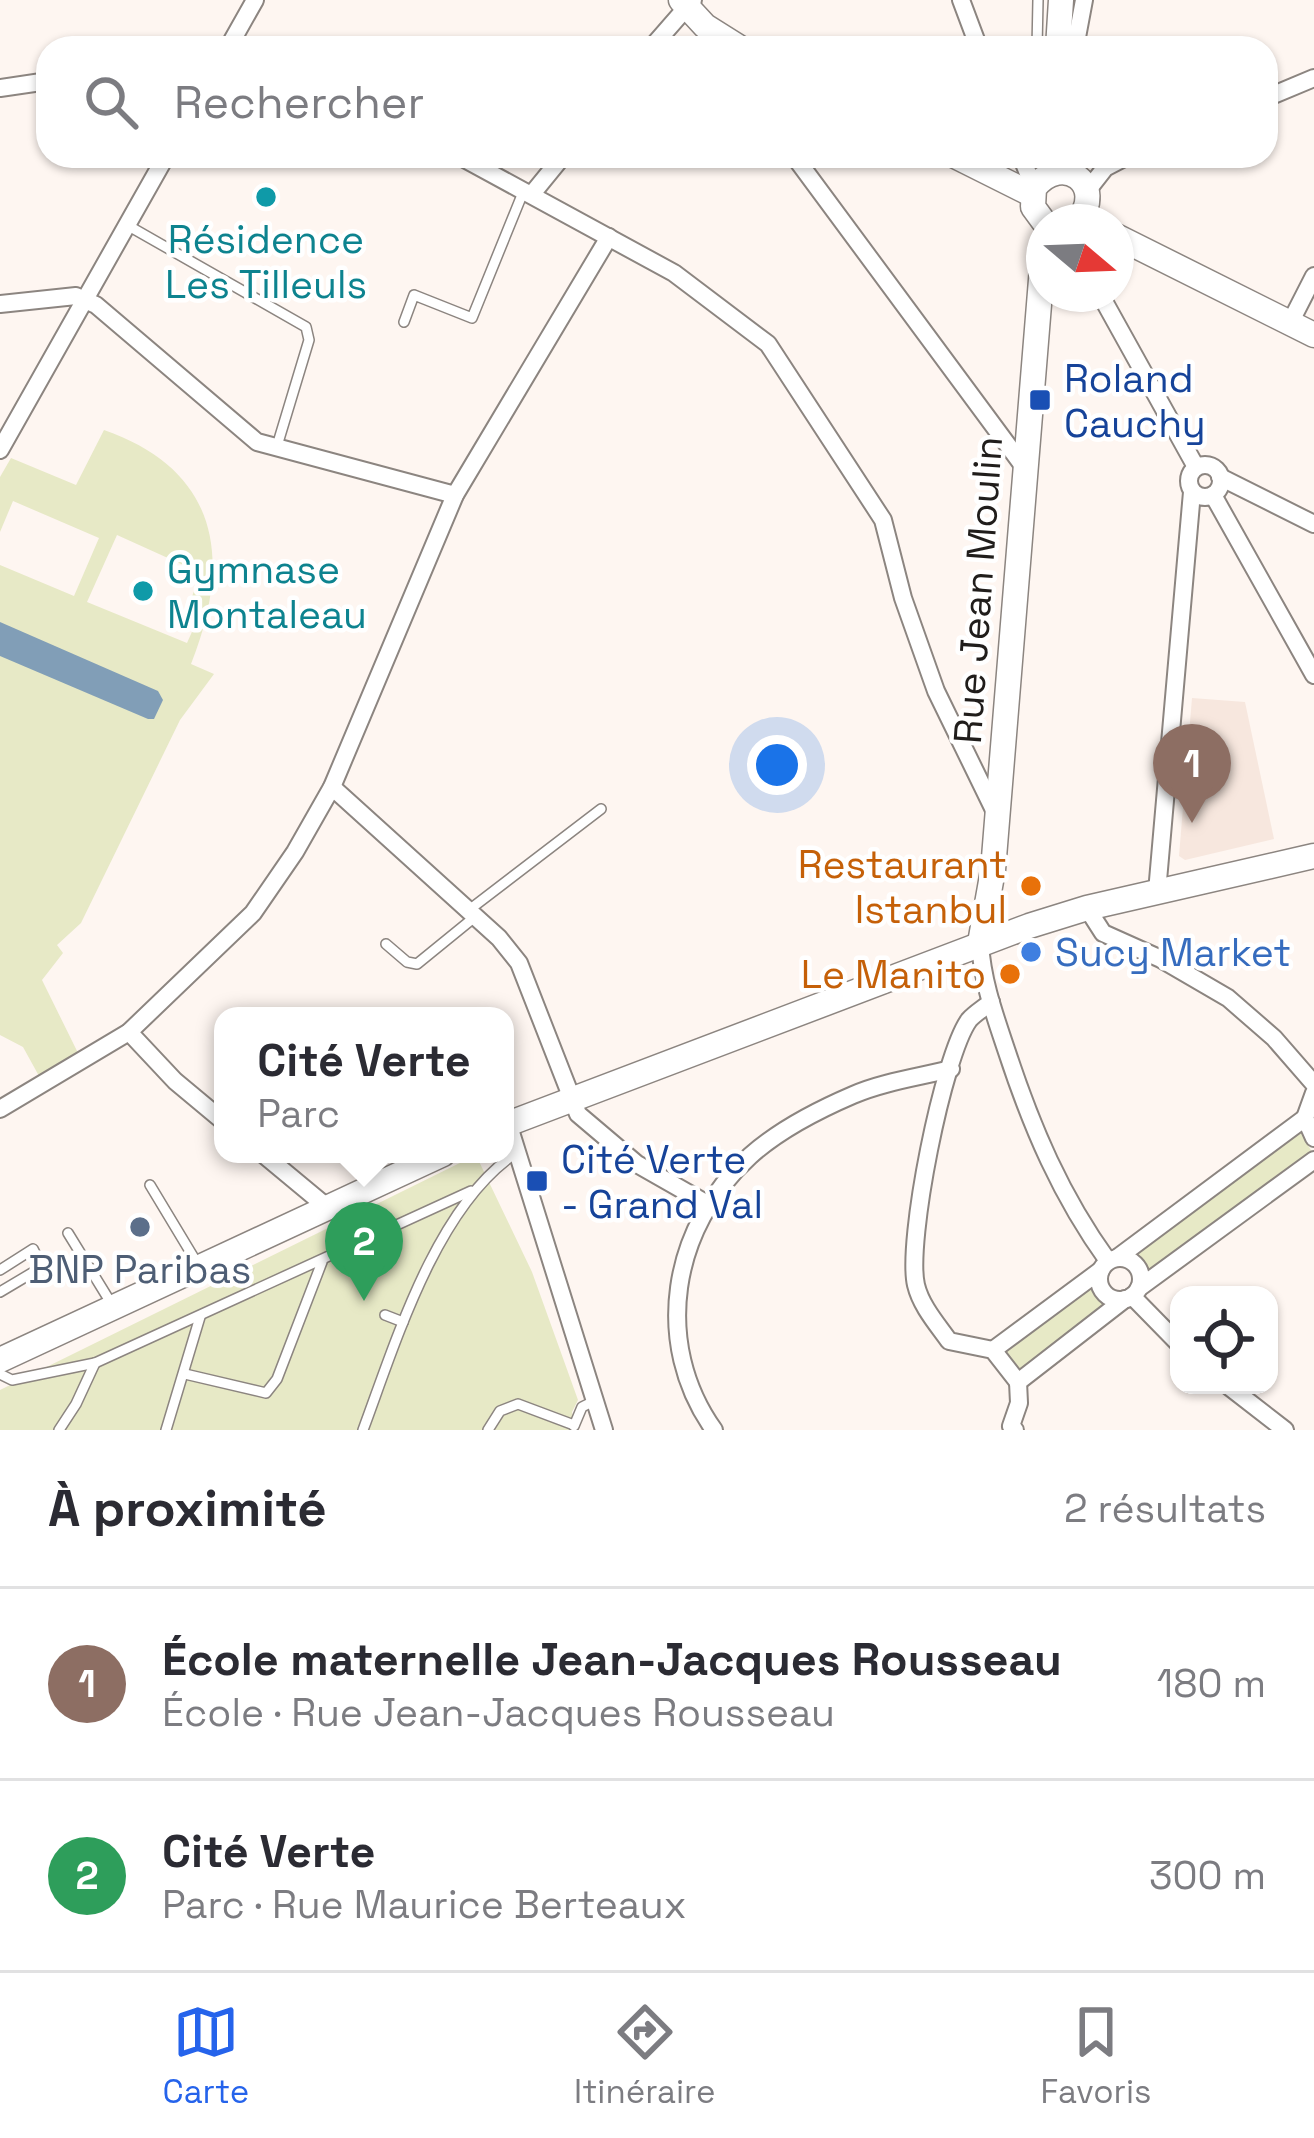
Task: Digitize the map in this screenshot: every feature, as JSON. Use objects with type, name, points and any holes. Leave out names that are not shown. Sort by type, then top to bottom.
[{"type":"street","points":[[235,36],[255,0]]},
{"type":"street","points":[[961,0],[974,36]]},
{"type":"street","points":[[1059,36],[1061,0]]},
{"type":"street","points":[[1077,36],[1084,0]]},
{"type":"street","points":[[660,36],[687,2],[723,36]]},
{"type":"street","points":[[1278,93],[1314,78]]},
{"type":"street","points":[[0,88],[36,83]]},
{"type":"street","points":[[0,450],[159,168]]},
{"type":"street","points":[[482,168],[674,273],[768,344],[883,520],[903,598],[936,691],[997,815]]},
{"type":"street","points":[[528,192],[551,168]]},
{"type":"street","points":[[803,168],[1024,467]]},
{"type":"street","points":[[1004,168],[1044,178],[1072,173],[1088,191]]},
{"type":"street","points":[[1087,204],[1088,191],[1105,168]]},
{"type":"street","points":[[0,1109],[130,1032],[253,913],[332,787],[455,495],[609,237]]},
{"type":"street","points":[[1134,245],[1314,335]]},
{"type":"street","points":[[1290,323],[1314,276]]},
{"type":"street","points":[[0,304],[76,296],[96,305],[257,442],[455,495]]},
{"type":"street","name":"Rue Jean Moulin","points":[[980,943],[993,870],[1038,312]]},
{"type":"street","points":[[1110,312],[1196,467]]},
{"type":"street","points":[[1157,892],[1192,492],[1189,476],[1196,467],[1210,466],[1220,476],[1314,524]]},
{"type":"street","points":[[1192,492],[1200,497],[1214,495],[1220,476]]},
{"type":"street","points":[[1214,495],[1314,675]]},
{"type":"street","points":[[332,787],[472,913],[519,963],[578,1114],[607,1142],[709,1205]]},
{"type":"street","points":[[514,1121],[980,943],[1087,908],[1314,856]]},
{"type":"street","points":[[993,1350],[1305,1118],[1314,1089],[1274,1038],[1228,998],[1177,967],[1103,934],[1087,908]]},
{"type":"street","points":[[980,943],[991,1002],[1052,1170],[1068,1204],[1109,1263]]},
{"type":"street","points":[[991,1002],[969,1021],[951,1069],[921,1192],[915,1282],[923,1304],[949,1341],[993,1350],[1018,1382],[1019,1403],[1011,1426],[1015,1430]]},
{"type":"street","points":[[130,1032],[175,1081],[214,1113]]},
{"type":"street","points":[[714,1430],[692,1394],[679,1357],[674,1317],[680,1269],[709,1205],[749,1156],[816,1113],[858,1093],[951,1069]]},
{"type":"street","points":[[1305,1118],[1314,1138]]},
{"type":"street","points":[[514,1146],[604,1430]]},
{"type":"street","points":[[1018,1382],[1314,1160]]},
{"type":"street","points":[[274,1163],[328,1208]]},
{"type":"street","points":[[0,1360],[424,1163]]},
{"type":"street","points":[[1109,1263],[1129,1260],[1138,1269],[1132,1294]]},
{"type":"street","points":[[1109,1263],[1099,1283],[1106,1295],[1132,1294],[1170,1334]]},
{"type":"street","points":[[1239,1394],[1285,1430]]},
{"type":"lane","points":[[1037,36],[1038,0]]},
{"type":"lane","points":[[404,322],[413,295],[472,318],[528,192]]},
{"type":"lane","points":[[127,225],[306,327],[309,340],[277,447]]},
{"type":"lane","points":[[386,944],[407,962],[417,964],[601,809]]},
{"type":"lane","points":[[0,1374],[12,1380],[95,1363],[471,1191],[503,1163]]},
{"type":"lane","points":[[150,1185],[200,1268]]},
{"type":"lane","points":[[363,1430],[403,1322],[471,1191]]},
{"type":"lane","points":[[68,1233],[114,1308]]},
{"type":"lane","points":[[0,1270],[32,1249],[42,1268],[0,1292]]},
{"type":"lane","points":[[185,1374],[266,1394],[277,1379],[322,1262]]},
{"type":"lane","points":[[386,1315],[403,1322]]},
{"type":"lane","points":[[166,1430],[200,1317]]},
{"type":"lane","points":[[59,1430],[95,1363]]},
{"type":"lane","points":[[488,1430],[500,1411],[518,1404],[573,1427],[582,1407],[596,1400]]},
{"type":"shaded area","points":[[1192,698],[1245,702],[1274,839],[1185,860],[1179,856]]},
{"type":"green space","points":[[104,430],[173,469],[194,495],[207,524],[212,556],[204,626],[191,664],[214,674],[180,720],[81,923],[57,945],[63,953],[42,980],[78,1053],[39,1076],[23,1047],[0,1035],[0,565],[74,596],[99,538],[13,501],[0,532],[0,477],[11,458],[76,485]],"holes":[[[117,535],[201,573],[183,620],[195,625],[187,643],[87,602]]]},
{"type":"green space","points":[[1300,1131],[1312,1152],[1146,1272],[1134,1256]]},
{"type":"green space","points":[[460,1163],[480,1163],[532,1272],[578,1400],[572,1412],[576,1430],[0,1430],[0,1390]]},
{"type":"green space","points":[[1092,1284],[1107,1302],[1018,1368],[1005,1350]]},
{"type":"water","points":[[0,622],[158,691],[163,700],[154,719],[0,656]]},
{"type":"place","name":"Résidence Les Tilleuls","points":[[266,197]]},
{"type":"place","name":"Roland Cauchy","points":[[1040,400]]},
{"type":"place","name":"Gymnase Montaleau","points":[[143,591]]},
{"type":"place","name":"École maternelle Jean-Jacques Rousseau","points":[[1192,823]]},
{"type":"place","name":"Restaurant Istanbul","points":[[1031,886]]},
{"type":"place","name":"Sucy Market","points":[[1031,952]]},
{"type":"place","name":"Le Manito","points":[[1010,974]]},
{"type":"place","name":"Cité Verte - Grand Val","points":[[537,1181]]},
{"type":"place","name":"BNP Paribas","points":[[140,1227]]},
{"type":"place","name":"Cité Verte","points":[[364,1301]]}]
